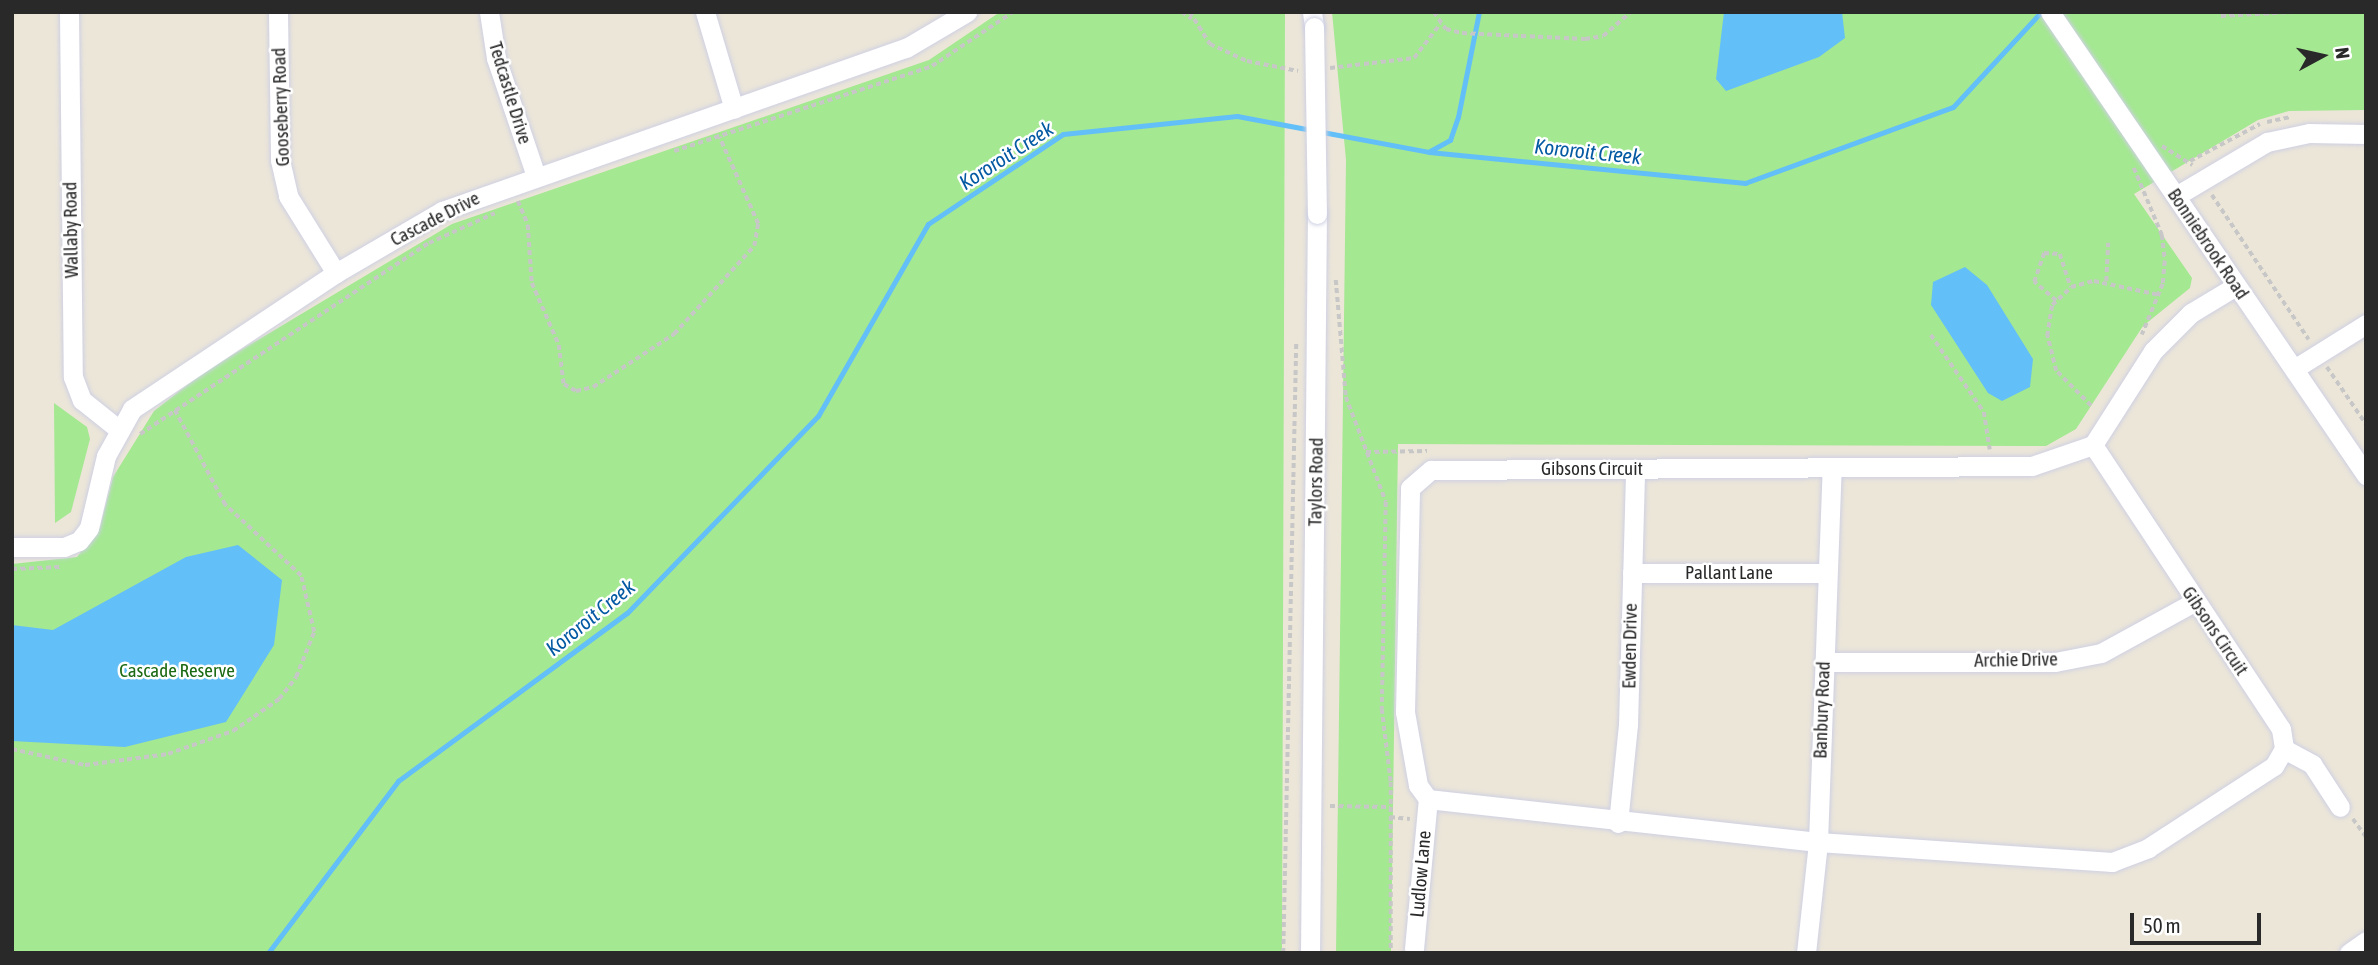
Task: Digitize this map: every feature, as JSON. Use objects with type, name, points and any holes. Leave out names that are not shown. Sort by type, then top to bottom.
[{"type":"street","name":"Wallaby Road","points":[[69,12],[73,377],[82,400],[117,428]]},
{"type":"street","name":"Gooseberry Road","points":[[278,12],[280,160],[288,196],[335,273]]},
{"type":"street","name":"Tedcastle Drive","points":[[489,12],[496,58],[535,173]]},
{"type":"street","points":[[705,12],[734,109]]},
{"type":"street","name":"Cascade Drive","points":[[12,547],[79,541],[89,528],[96,487],[117,428],[165,387],[335,273],[442,211],[535,173],[734,109],[906,48],[967,12]]},
{"type":"street","name":"Bonniebrook Road","points":[[2050,12],[2366,475]]},
{"type":"street","name":"Taylors Road","points":[[1310,953],[1317,214],[1313,20]]},
{"type":"street","points":[[2176,197],[2267,142],[2309,133],[2366,134]]},
{"type":"street","points":[[2093,445],[2153,351],[2191,313],[2236,286]]},
{"type":"street","points":[[2294,369],[2366,324]]},
{"type":"street","name":"Gibsons Circuit","points":[[1431,470],[2032,466],[2093,445],[2194,602],[2281,729],[2284,749]]},
{"type":"street","name":"Banbury Road","points":[[1806,953],[1818,842],[1832,467]]},
{"type":"street","name":"Ewden Drive","points":[[1618,823],[1632,573],[1634,469]]},
{"type":"street","points":[[1431,470],[1410,488],[1405,712],[1418,785],[1428,799],[1618,823],[1818,842],[2112,862],[2148,848],[2274,766],[2284,749],[2312,764],[2340,807]]},
{"type":"street","name":"Pallant Lane","points":[[1632,573],[1826,573]]},
{"type":"street","name":"Archie Drive","points":[[1824,662],[2055,662],[2101,653],[2194,602]]},
{"type":"street","name":"Ludlow Lane","points":[[1414,949],[1428,799]]},
{"type":"street","points":[[2348,953],[2366,941]]},
{"type":"path","points":[[661,155],[932,66],[1013,12]]},
{"type":"path","points":[[1182,12],[1194,20]]},
{"type":"path","points":[[1434,12],[1446,29],[1462,33],[1585,40],[1612,30],[1631,12]]},
{"type":"path","points":[[2221,16],[2295,12]]},
{"type":"path","points":[[519,204],[528,225],[533,283],[559,345],[564,384],[576,391],[593,387],[674,334],[754,246],[758,224],[719,137]]},
{"type":"path","points":[[2159,144],[2187,156],[2366,424]]},
{"type":"path","points":[[2133,158],[2135,181],[2162,234],[2160,295],[2135,346]]},
{"type":"path","points":[[510,207],[531,200]]},
{"type":"path","points":[[134,443],[174,409],[429,243],[502,210]]},
{"type":"path","points":[[2106,281],[2108,243]]},
{"type":"path","points":[[2056,301],[2034,282],[2044,253],[2060,254],[2071,287]]},
{"type":"path","points":[[1336,268],[1346,397],[1386,502],[1382,709],[1390,807],[1391,953]]},
{"type":"path","points":[[2091,406],[2056,371],[2050,355],[2048,318],[2056,301],[2071,287],[2106,281],[2160,295]]},
{"type":"path","points":[[1931,335],[1984,412],[1990,454]]},
{"type":"path","points":[[1283,953],[1298,340]]},
{"type":"path","points":[[12,749],[85,765],[167,754],[233,731],[279,699],[296,677],[314,632],[301,576],[225,505],[165,387]]},
{"type":"path","points":[[2091,414],[2098,402]]},
{"type":"path","points":[[1366,452],[1431,451],[1431,470]]},
{"type":"path","points":[[1976,454],[2000,454]]},
{"type":"path","points":[[12,569],[44,572],[70,564]]},
{"type":"path","points":[[1313,806],[1390,807]]},
{"type":"green space","name":"Cascade Reserve","points":[[1000,12],[1285,12],[1282,953],[12,953],[12,564],[77,557],[100,527],[113,477],[154,411],[204,372],[452,224],[929,60]]},
{"type":"green space","points":[[1332,12],[2366,12],[2366,110],[2289,111],[2258,120],[2134,194],[2192,278],[2190,288],[2143,326],[2076,429],[2046,446],[1398,444],[1391,953],[1336,953],[1346,160]]},
{"type":"green space","points":[[54,403],[87,427],[90,439],[71,512],[55,523]]},
{"type":"water","points":[[1724,12],[1842,12],[1845,38],[1819,57],[1726,91],[1716,79]]},
{"type":"water","points":[[1965,267],[1987,285],[2033,359],[2030,387],[2002,401],[1988,393],[1931,305],[1933,282]]},
{"type":"water","points":[[238,545],[282,580],[274,645],[226,722],[125,747],[12,741],[12,625],[53,630],[186,557]]},
{"type":"waterway","points":[[1430,151],[1450,140],[1458,117],[1479,12]]},
{"type":"waterway","name":"Kororoit Creek","points":[[268,953],[398,781],[627,613],[818,416],[928,224],[1063,134],[1237,116],[1429,152],[1745,183],[1953,107],[2041,12]]}]
